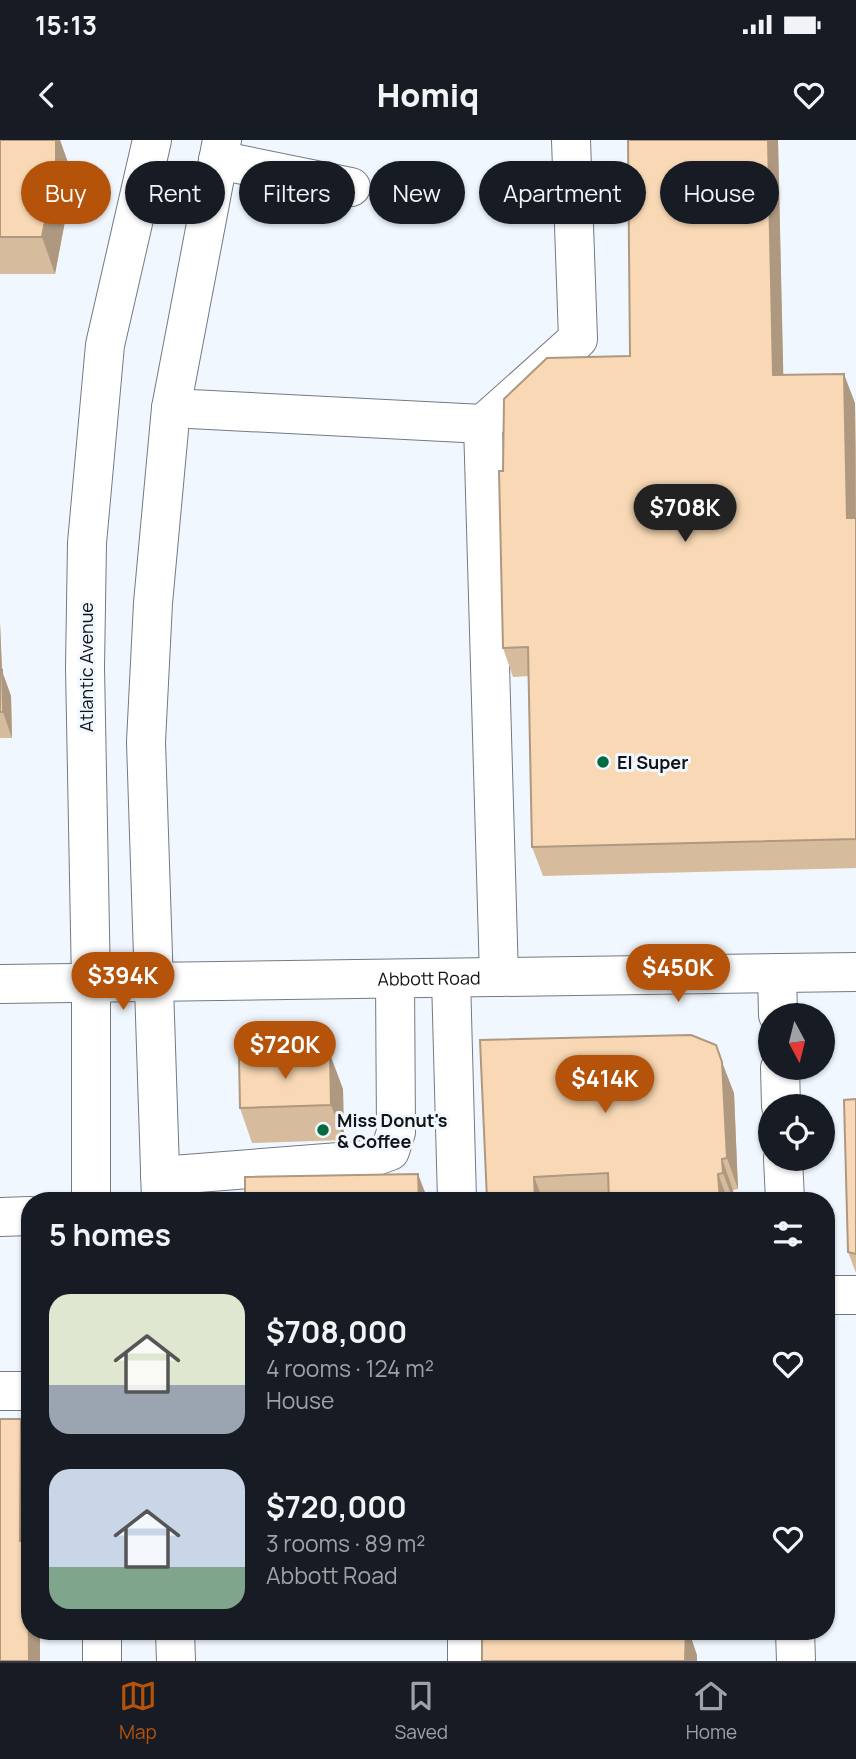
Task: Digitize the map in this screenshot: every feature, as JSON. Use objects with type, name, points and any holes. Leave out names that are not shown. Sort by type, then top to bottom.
[{"type":"main road","name":"Atlantic Avenue","points":[[91,1192],[86,543],[105,345],[152,140]]},
{"type":"main road","points":[[171,408],[483,424],[578,339],[571,140]]},
{"type":"main road","points":[[259,161],[220,150],[171,408],[153,603],[146,741],[160,1188],[365,1160],[390,1151],[396,1132],[395,979]]},
{"type":"main road","points":[[483,424],[499,977]]},
{"type":"main road","name":"Abbott Road","points":[[0,984],[856,972]]},
{"type":"main road","points":[[777,973],[778,1003]]},
{"type":"main road","points":[[451,978],[457,1192]]},
{"type":"main road","points":[[784,1171],[785,1192]]},
{"type":"main road","points":[[0,1217],[21,1216]]},
{"type":"main road","points":[[835,1295],[856,1295]]},
{"type":"main road","points":[[0,1391],[21,1391]]},
{"type":"main road","points":[[102,1640],[102,1661]]},
{"type":"main road","points":[[175,1640],[176,1661]]},
{"type":"main road","points":[[467,1640],[467,1661]]},
{"type":"main road","points":[[795,1640],[796,1661]]},
{"type":"building","points":[[0,140],[56,140],[56,161],[21,161],[21,224],[44,224],[42,237],[0,237]]},
{"type":"building","points":[[628,140],[768,140],[768,161],[660,161],[660,224],[770,224],[773,375],[844,374],[847,518],[856,518],[856,839],[532,847],[528,647],[503,648],[499,471],[503,471],[504,399],[547,358],[630,356],[629,224],[646,224],[646,161],[628,161]]},
{"type":"building","points":[[2,670],[3,712],[0,712],[0,671]]},
{"type":"building","points":[[691,1035],[716,1045],[722,1062],[727,1158],[722,1159],[723,1173],[718,1174],[719,1192],[609,1192],[608,1173],[534,1177],[535,1192],[487,1192],[480,1040]]},
{"type":"building","points":[[330,1054],[331,1105],[240,1108],[239,1056]]},
{"type":"building","points":[[856,1099],[856,1254],[848,1252],[844,1100]]},
{"type":"building","points":[[418,1174],[419,1192],[245,1192],[245,1177]]},
{"type":"building","points":[[0,1419],[21,1419],[21,1640],[29,1640],[29,1661],[0,1661]]},
{"type":"building","points":[[482,1640],[686,1640],[685,1661],[482,1661]]},
{"type":"place","name":"El Super","points":[[603,762]]},
{"type":"place","name":"Miss Donut's & Coffee","points":[[323,1130]]}]
